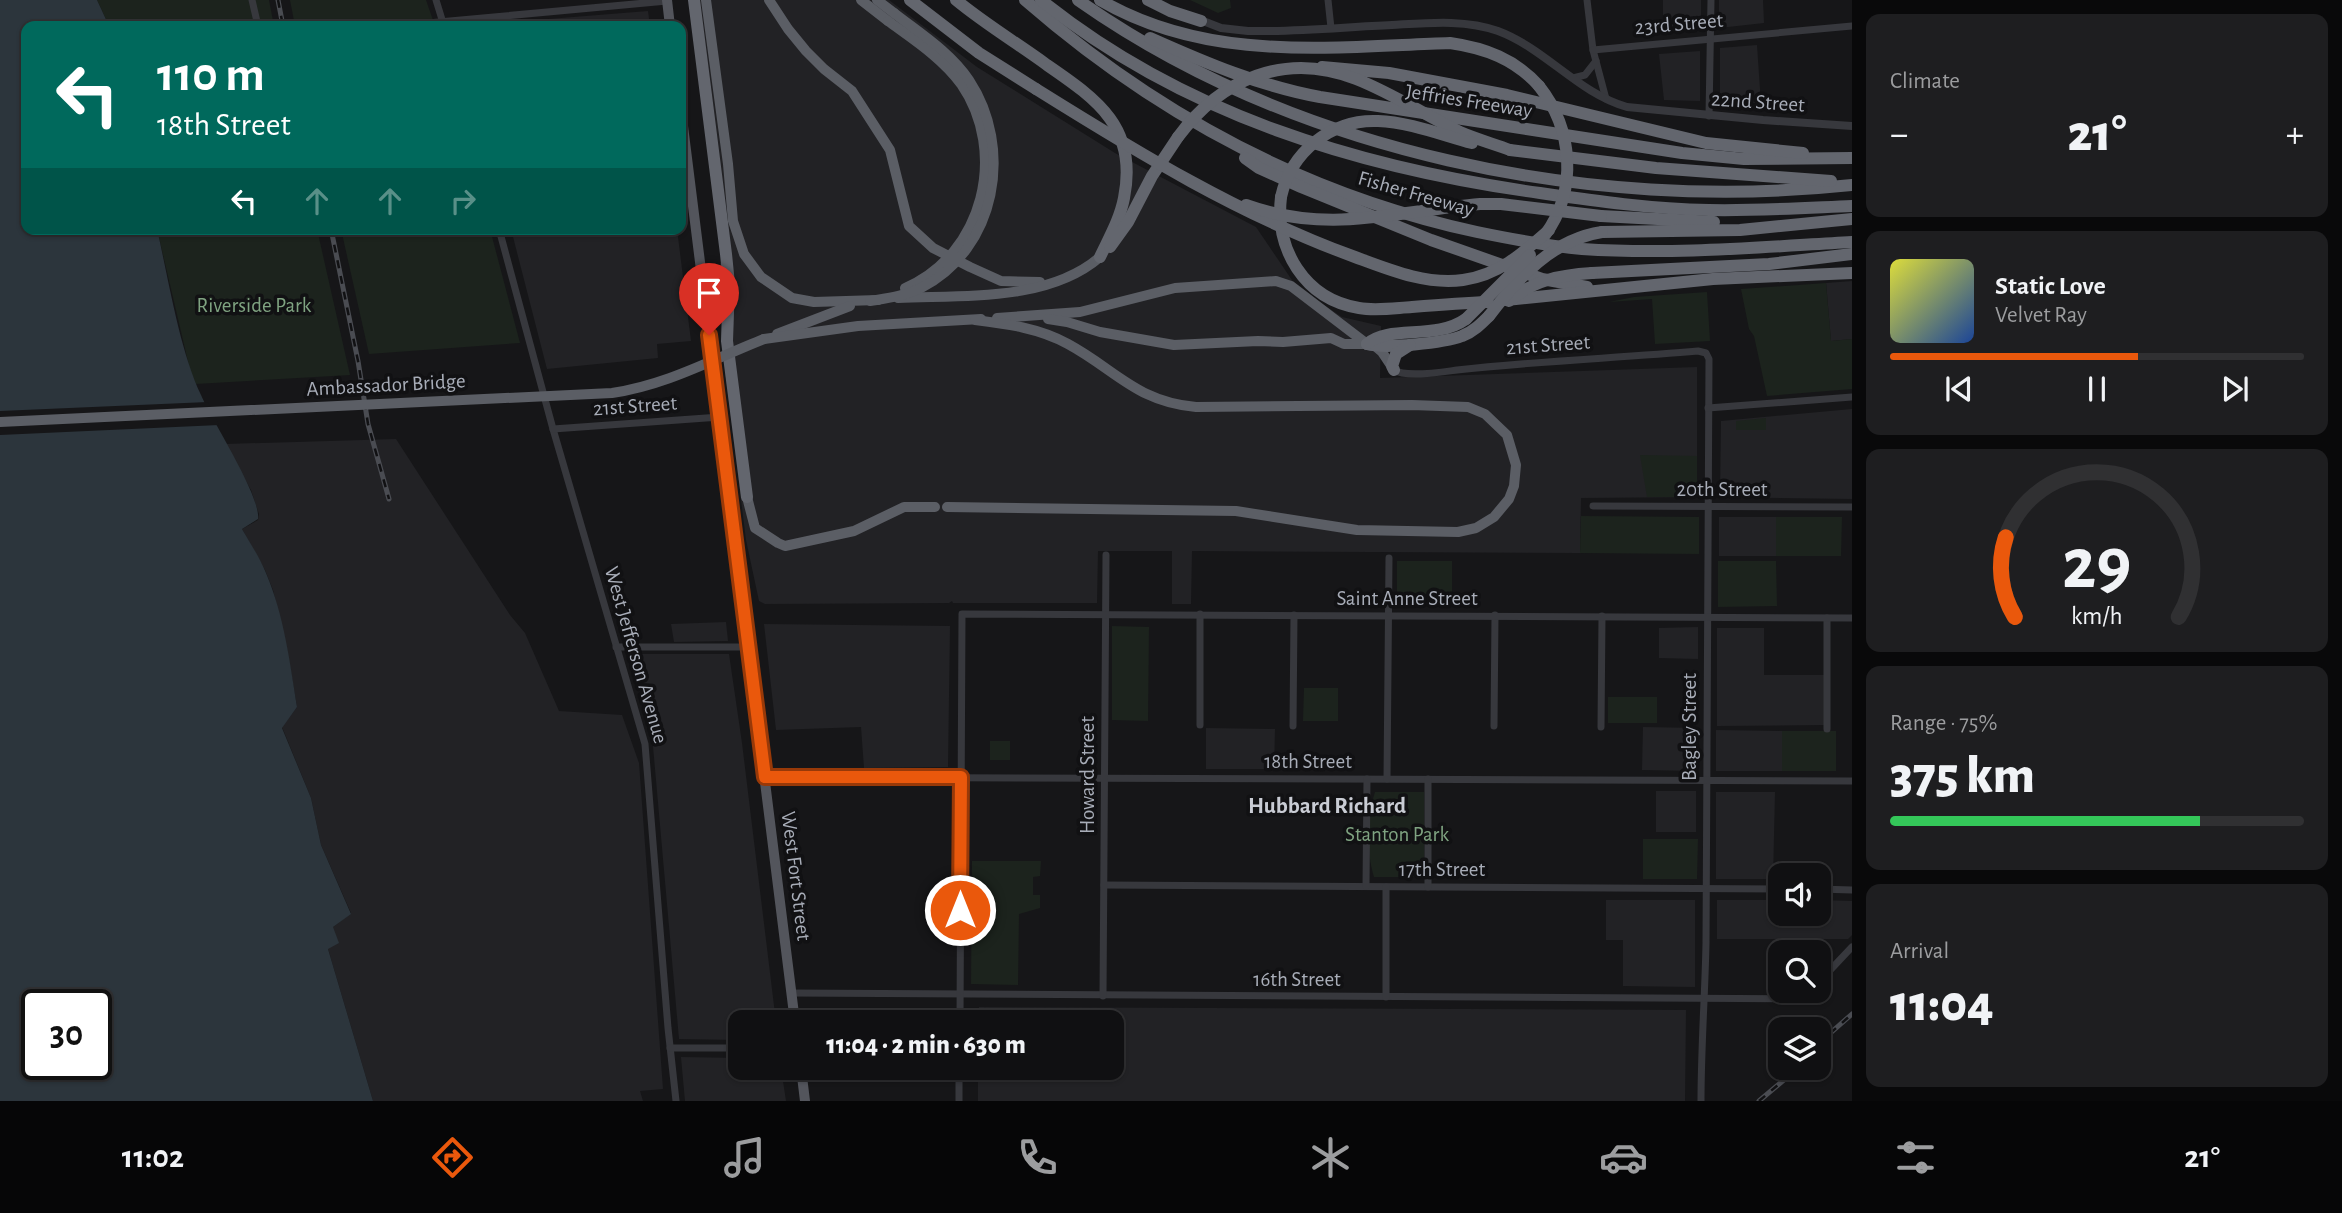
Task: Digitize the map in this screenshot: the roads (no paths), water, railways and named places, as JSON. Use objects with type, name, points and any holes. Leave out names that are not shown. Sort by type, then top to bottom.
[{"type":"highway","points":[[694,0],[726,254],[729,284],[727,341],[747,497],[755,528],[778,543],[785,546],[854,531],[904,507],[1236,511],[1357,530],[1458,532],[1476,528],[1494,517],[1509,499],[1514,486],[1516,465],[1507,435],[1485,414],[1468,407],[1185,406],[1152,398],[1078,349],[1050,335],[1027,328],[975,320]]},
{"type":"highway","points":[[706,0],[736,234],[749,262],[761,277],[774,288],[800,300],[824,302],[1012,292],[1057,282],[1081,272],[1100,257],[1124,229],[1152,176],[1201,109],[1231,86],[1257,75],[1297,68],[1332,66],[1389,73],[1507,95],[1706,143],[1852,158]]},
{"type":"highway","points":[[769,0],[806,51],[852,91],[890,150],[909,226],[933,248],[1001,281],[1057,282]]},
{"type":"highway","points":[[764,339],[845,306],[902,295],[923,287],[941,276],[960,257],[982,223],[994,172],[991,128],[981,101],[969,80],[943,50],[861,0]]},
{"type":"highway","points":[[877,0],[891,17]]},
{"type":"highway","points":[[910,0],[1004,70],[1153,161],[1263,220],[1328,247],[1413,277],[1437,281],[1476,277],[1499,269],[1549,230]]},
{"type":"highway","points":[[956,0],[981,21],[1099,103],[1113,123],[1122,144],[1126,178],[1124,199],[1100,257]]},
{"type":"highway","points":[[968,0],[1035,56]]},
{"type":"highway","name":"Fisher Freeway","points":[[1025,0],[1126,80],[1214,134],[1272,164],[1354,197],[1436,223],[1502,237],[1581,248],[1667,251],[1852,242]]},
{"type":"highway","points":[[1041,0],[1111,50],[1193,96],[1296,137],[1424,173],[1486,186],[1621,205],[1710,211],[1852,206]]},
{"type":"highway","name":"Fisher Freeway","points":[[1078,0],[1098,6],[1174,60],[1278,106],[1336,129],[1471,164],[1613,187],[1662,190],[1793,191],[1852,184]]},
{"type":"highway","points":[[1148,0],[1170,11],[1201,21]]},
{"type":"highway","points":[[1098,6],[1198,39],[1240,45],[1276,47],[1450,43],[1471,46],[1515,64],[1539,86],[1559,120],[1567,152],[1564,193],[1549,230],[1525,260],[1458,325],[1440,331],[1376,336],[1371,345]]},
{"type":"highway","name":"Jeffries Freeway","points":[[1098,6],[1231,74],[1292,92],[1682,153],[1744,159],[1852,158]]},
{"type":"highway","points":[[1297,68],[1332,72],[1354,78],[1463,133],[1510,150]]},
{"type":"highway","points":[[1852,184],[1656,168],[1510,150],[1478,145],[1387,122],[1360,122],[1327,133],[1305,150],[1288,176],[1281,197],[1281,232],[1293,264],[1316,289],[1347,305],[1381,309],[1548,297],[1713,279],[1852,273]]},
{"type":"highway","points":[[1214,134],[1259,168],[1431,240],[1542,279],[1608,289]]},
{"type":"highway","points":[[1206,190],[1270,212],[1338,221],[1480,204],[1601,216],[1702,222],[1830,221]]},
{"type":"highway","points":[[1488,317],[1504,297],[1551,251],[1580,237],[1602,232],[1740,230],[1852,219]]},
{"type":"highway","points":[[1028,316],[1183,346],[1329,338],[1344,344],[1371,345],[1447,341],[1464,336],[1517,295],[1540,281],[1563,275],[1769,264],[1852,254]]},
{"type":"highway","points":[[764,339],[858,326],[1080,312],[1175,288],[1279,281],[1291,286],[1382,352],[1394,370]]},
{"type":"highway","name":"Ambassador Bridge","points":[[0,422],[612,393],[674,378],[764,339]]},
{"type":"highway","points":[[1394,370],[1392,362],[1398,351],[1405,346],[1420,343]]},
{"type":"main road","points":[[667,1],[669,21]]},
{"type":"main road","name":"West Fort Street","points":[[686,164],[794,1010]]},
{"type":"main road","points":[[802,1080],[805,1101]]},
{"type":"street","points":[[252,0],[257,21]]},
{"type":"street","points":[[436,0],[442,21]]},
{"type":"street","name":"22nd Street","points":[[1162,0],[1201,21],[1232,30],[1265,32],[1424,23],[1485,27],[1517,40],[1606,100],[1627,107],[1852,126]]},
{"type":"street","points":[[1328,0],[1331,28]]},
{"type":"street","points":[[1587,0],[1593,50],[1606,100]]},
{"type":"street","points":[[1709,116],[1711,0]]},
{"type":"street","points":[[472,21],[667,1]]},
{"type":"street","name":"23rd Street","points":[[1593,50],[1852,26]]},
{"type":"street","points":[[1573,79],[1585,75],[1596,61]]},
{"type":"street","name":"West Jefferson Avenue","points":[[501,235],[553,429],[645,744],[676,1101]]},
{"type":"street","name":"21st Street","points":[[1394,370],[1404,373],[1440,372],[1539,362],[1698,351],[1706,353]]},
{"type":"street","name":"Bagley Street","points":[[1701,1100],[1706,889],[1709,359],[1706,353]]},
{"type":"street","points":[[1708,408],[1852,397]]},
{"type":"street","name":"21st Street","points":[[553,429],[720,418]]},
{"type":"street","name":"20th Street","points":[[1593,506],[1852,507]]},
{"type":"street","name":"Howard Street","points":[[1103,996],[1106,555]]},
{"type":"street","points":[[1387,779],[1389,558]]},
{"type":"street","name":"Saint Anne Street","points":[[961,777],[962,614],[1852,618]]},
{"type":"street","points":[[1199,725],[1200,614]]},
{"type":"street","points":[[1293,726],[1294,615]]},
{"type":"street","points":[[1494,726],[1495,615]]},
{"type":"street","points":[[1601,727],[1602,616]]},
{"type":"street","points":[[1827,618],[1827,729]]},
{"type":"street","points":[[616,646],[748,647]]},
{"type":"street","name":"18th Street","points":[[765,777],[1852,781]]},
{"type":"street","points":[[960,1010],[961,777]]},
{"type":"street","points":[[1366,886],[1367,779]]},
{"type":"street","points":[[1428,779],[1428,887]]},
{"type":"street","name":"17th Street","points":[[1104,886],[1768,889]]},
{"type":"street","points":[[1386,887],[1386,997]]},
{"type":"street","points":[[1831,889],[1852,890]]},
{"type":"street","points":[[1831,969],[1852,947]]},
{"type":"street","name":"16th Street","points":[[792,993],[1768,999]]},
{"type":"street","points":[[670,1048],[728,1048]]},
{"type":"street","points":[[959,1101],[960,1080]]},
{"type":"railway","points":[[278,0],[282,21]]},
{"type":"railway","points":[[332,235],[368,424],[389,499]]},
{"type":"railway","points":[[1831,1033],[1852,1014]]},
{"type":"railway","points":[[1759,1101],[1784,1080]]},
{"type":"district","name":"Hubbard Richard","points":[[1327,806]]},
{"type":"park label","name":"Riverside Park","points":[[254,305]]},
{"type":"park label","name":"Stanton Park","points":[[1397,834]]}]
